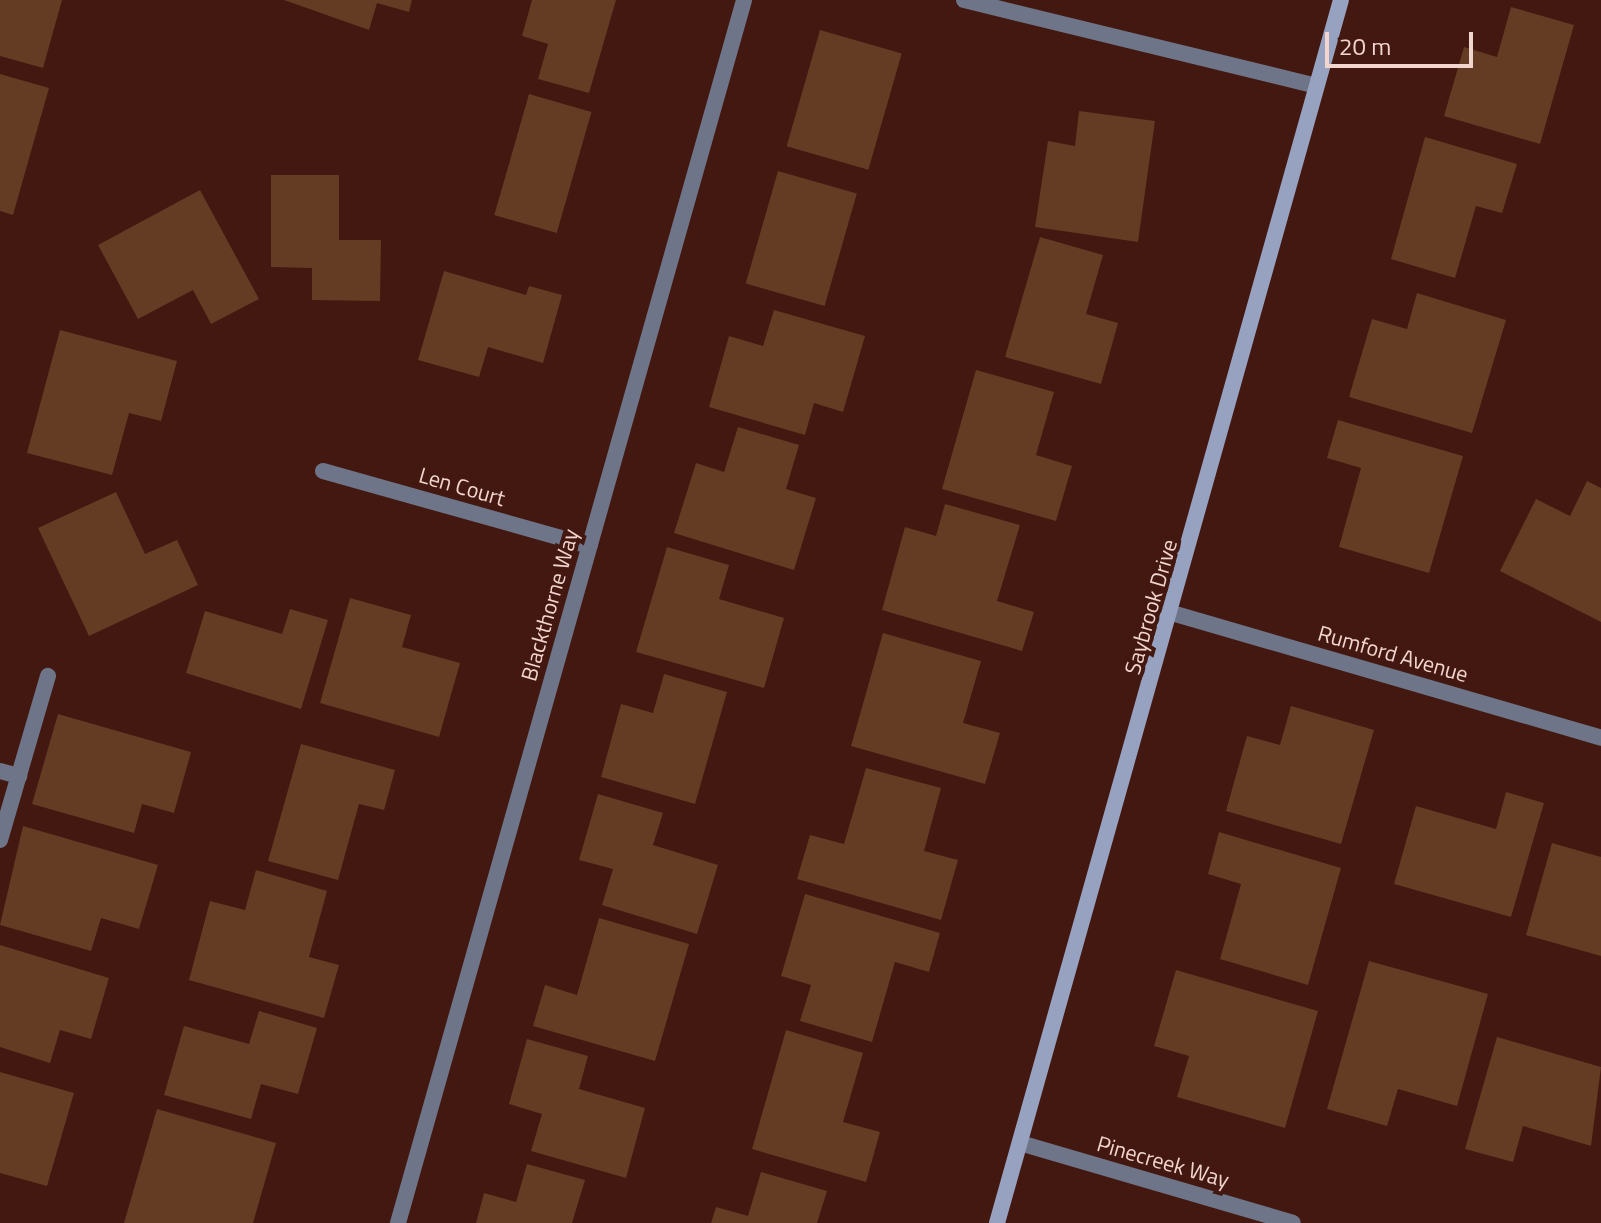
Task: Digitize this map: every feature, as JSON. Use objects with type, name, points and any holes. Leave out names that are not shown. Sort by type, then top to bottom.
[{"type":"street","name":"Blackthorne Way","points":[[398,1223],[744,0]]},
{"type":"street","points":[[964,0],[1316,86]]},
{"type":"street","name":"Saybrook Drive","points":[[997,1223],[1172,613],[1341,0]]},
{"type":"street","name":"Len Court","points":[[323,471],[590,546]]},
{"type":"street","name":"Rumford Avenue","points":[[1172,613],[1601,738]]},
{"type":"street","points":[[0,840],[48,676]]},
{"type":"street","points":[[0,771],[19,776]]},
{"type":"street","name":"Pinecreek Way","points":[[1020,1143],[1293,1223]]},
{"type":"building","points":[[0,0],[62,0],[43,68],[0,56]]},
{"type":"building","points":[[284,0],[412,0],[409,12],[377,3],[369,30]]},
{"type":"building","points":[[532,0],[616,0],[589,93],[538,79],[548,44],[522,36]]},
{"type":"building","points":[[1511,7],[1574,25],[1540,144],[1444,116],[1464,47],[1497,57]]},
{"type":"building","points":[[820,30],[902,53],[868,170],[787,146]]},
{"type":"building","points":[[0,74],[49,88],[13,215],[0,211]]},
{"type":"building","points":[[529,94],[591,112],[557,233],[494,215]]},
{"type":"building","points":[[1079,111],[1155,121],[1138,242],[1035,227],[1048,141],[1075,146]]},
{"type":"building","points":[[1425,137],[1517,164],[1502,213],[1476,206],[1455,278],[1391,259]]},
{"type":"building","points":[[778,171],[857,194],[825,306],[746,283]]},
{"type":"building","points":[[271,175],[339,175],[339,240],[381,240],[380,301],[312,300],[312,268],[271,267]]},
{"type":"building","points":[[200,190],[259,299],[211,324],[193,290],[138,319],[98,245]]},
{"type":"building","points":[[1040,237],[1103,255],[1086,314],[1118,323],[1101,384],[1005,357]]},
{"type":"building","points":[[444,271],[526,295],[529,286],[562,295],[543,363],[488,347],[479,377],[418,360]]},
{"type":"building","points":[[1417,293],[1506,320],[1472,433],[1349,397],[1372,319],[1407,329]]},
{"type":"building","points":[[774,310],[865,336],[843,412],[814,403],[805,435],[709,407],[729,336],[763,346]]},
{"type":"building","points":[[60,330],[177,361],[161,421],[129,413],[112,475],[27,453]]},
{"type":"building","points":[[976,370],[1054,392],[1036,455],[1072,466],[1056,521],[942,489]]},
{"type":"building","points":[[1338,420],[1463,456],[1429,573],[1339,547],[1361,468],[1327,458]]},
{"type":"building","points":[[738,427],[799,445],[786,489],[816,498],[794,570],[674,533],[696,463],[724,472]]},
{"type":"building","points":[[1587,481],[1601,488],[1601,622],[1500,571],[1536,499],[1570,516]]},
{"type":"building","points":[[116,492],[145,554],[177,540],[198,585],[89,636],[38,528]]},
{"type":"building","points":[[945,504],[1020,525],[997,601],[1034,612],[1022,651],[882,610],[905,527],[936,536]]},
{"type":"building","points":[[667,547],[729,565],[719,599],[784,618],[764,688],[636,652]]},
{"type":"building","points":[[350,598],[411,615],[402,647],[460,663],[439,737],[320,703]]},
{"type":"building","points":[[290,609],[328,620],[301,709],[186,673],[205,611],[282,634]]},
{"type":"building","points":[[883,633],[981,661],[963,723],[1000,733],[985,784],[851,746]]},
{"type":"building","points":[[664,674],[727,692],[695,804],[601,777],[621,704],[653,713]]},
{"type":"building","points":[[1291,706],[1374,730],[1341,844],[1226,811],[1247,736],[1280,745]]},
{"type":"building","points":[[58,714],[191,752],[174,813],[142,804],[134,833],[32,804]]},
{"type":"building","points":[[301,744],[395,770],[384,810],[359,804],[338,880],[268,861]]},
{"type":"building","points":[[866,768],[941,788],[924,851],[958,860],[941,920],[797,879],[810,835],[844,844]]},
{"type":"building","points":[[1506,792],[1544,803],[1511,917],[1394,884],[1416,806],[1496,829]]},
{"type":"building","points":[[598,794],[663,813],[653,845],[718,865],[697,934],[602,905],[613,869],[579,860]]},
{"type":"building","points":[[23,826],[158,865],[139,929],[101,918],[91,951],[0,925]]},
{"type":"building","points":[[1219,832],[1341,868],[1308,985],[1220,959],[1241,884],[1208,874]]},
{"type":"building","points":[[1552,843],[1601,857],[1601,956],[1526,935]]},
{"type":"building","points":[[256,870],[327,891],[309,957],[339,965],[324,1018],[189,980],[210,901],[245,910]]},
{"type":"building","points":[[805,894],[940,933],[929,972],[895,962],[872,1042],[800,1021],[811,985],[781,976]]},
{"type":"building","points":[[599,918],[689,944],[655,1061],[533,1026],[545,985],[577,995]]},
{"type":"building","points":[[0,945],[109,978],[91,1039],[60,1030],[50,1063],[0,1047]]},
{"type":"building","points":[[1369,961],[1488,994],[1457,1106],[1398,1089],[1387,1126],[1327,1109]]},
{"type":"building","points":[[1176,970],[1318,1011],[1285,1128],[1177,1097],[1189,1056],[1154,1046]]},
{"type":"building","points":[[259,1011],[317,1028],[298,1094],[261,1084],[251,1119],[164,1095],[184,1026],[249,1044]]},
{"type":"building","points":[[786,1030],[863,1053],[843,1122],[880,1132],[866,1182],[752,1149]]},
{"type":"building","points":[[1497,1037],[1601,1067],[1591,1146],[1523,1126],[1513,1162],[1465,1149]]},
{"type":"building","points":[[527,1039],[588,1056],[579,1089],[645,1108],[626,1178],[531,1151],[542,1114],[509,1104]]},
{"type":"building","points":[[0,1072],[74,1093],[47,1186],[0,1173]]},
{"type":"building","points":[[157,1109],[276,1143],[253,1223],[124,1223]]},
{"type":"building","points":[[527,1164],[585,1180],[572,1223],[476,1223],[484,1193],[516,1202]]},
{"type":"building","points":[[761,1172],[827,1191],[817,1223],[711,1223],[716,1207],[748,1216]]}]
